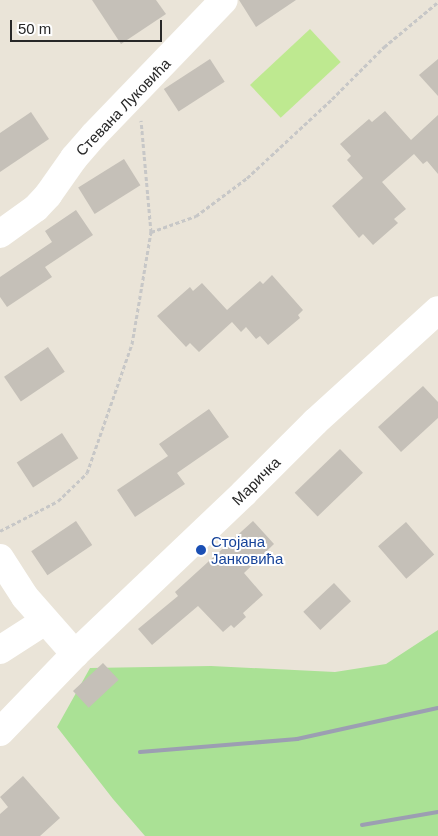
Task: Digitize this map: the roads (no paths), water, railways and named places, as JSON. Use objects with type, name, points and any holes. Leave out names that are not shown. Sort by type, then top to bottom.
[{"type":"street","name":"Стевана Луковића","points":[[0,234],[36,208],[48,196],[74,158],[94,135],[224,0]]},
{"type":"street","name":"Маричка","points":[[0,732],[75,654],[244,493],[315,422],[438,310]]},
{"type":"street","points":[[0,558],[25,597],[75,654]]},
{"type":"street","points":[[0,650],[45,621]]},
{"type":"railway","points":[[140,752],[297,739],[438,708]]},
{"type":"railway","points":[[362,825],[438,812]]},
{"type":"place","name":"Стојана Јанковића","points":[[201,550]]}]
